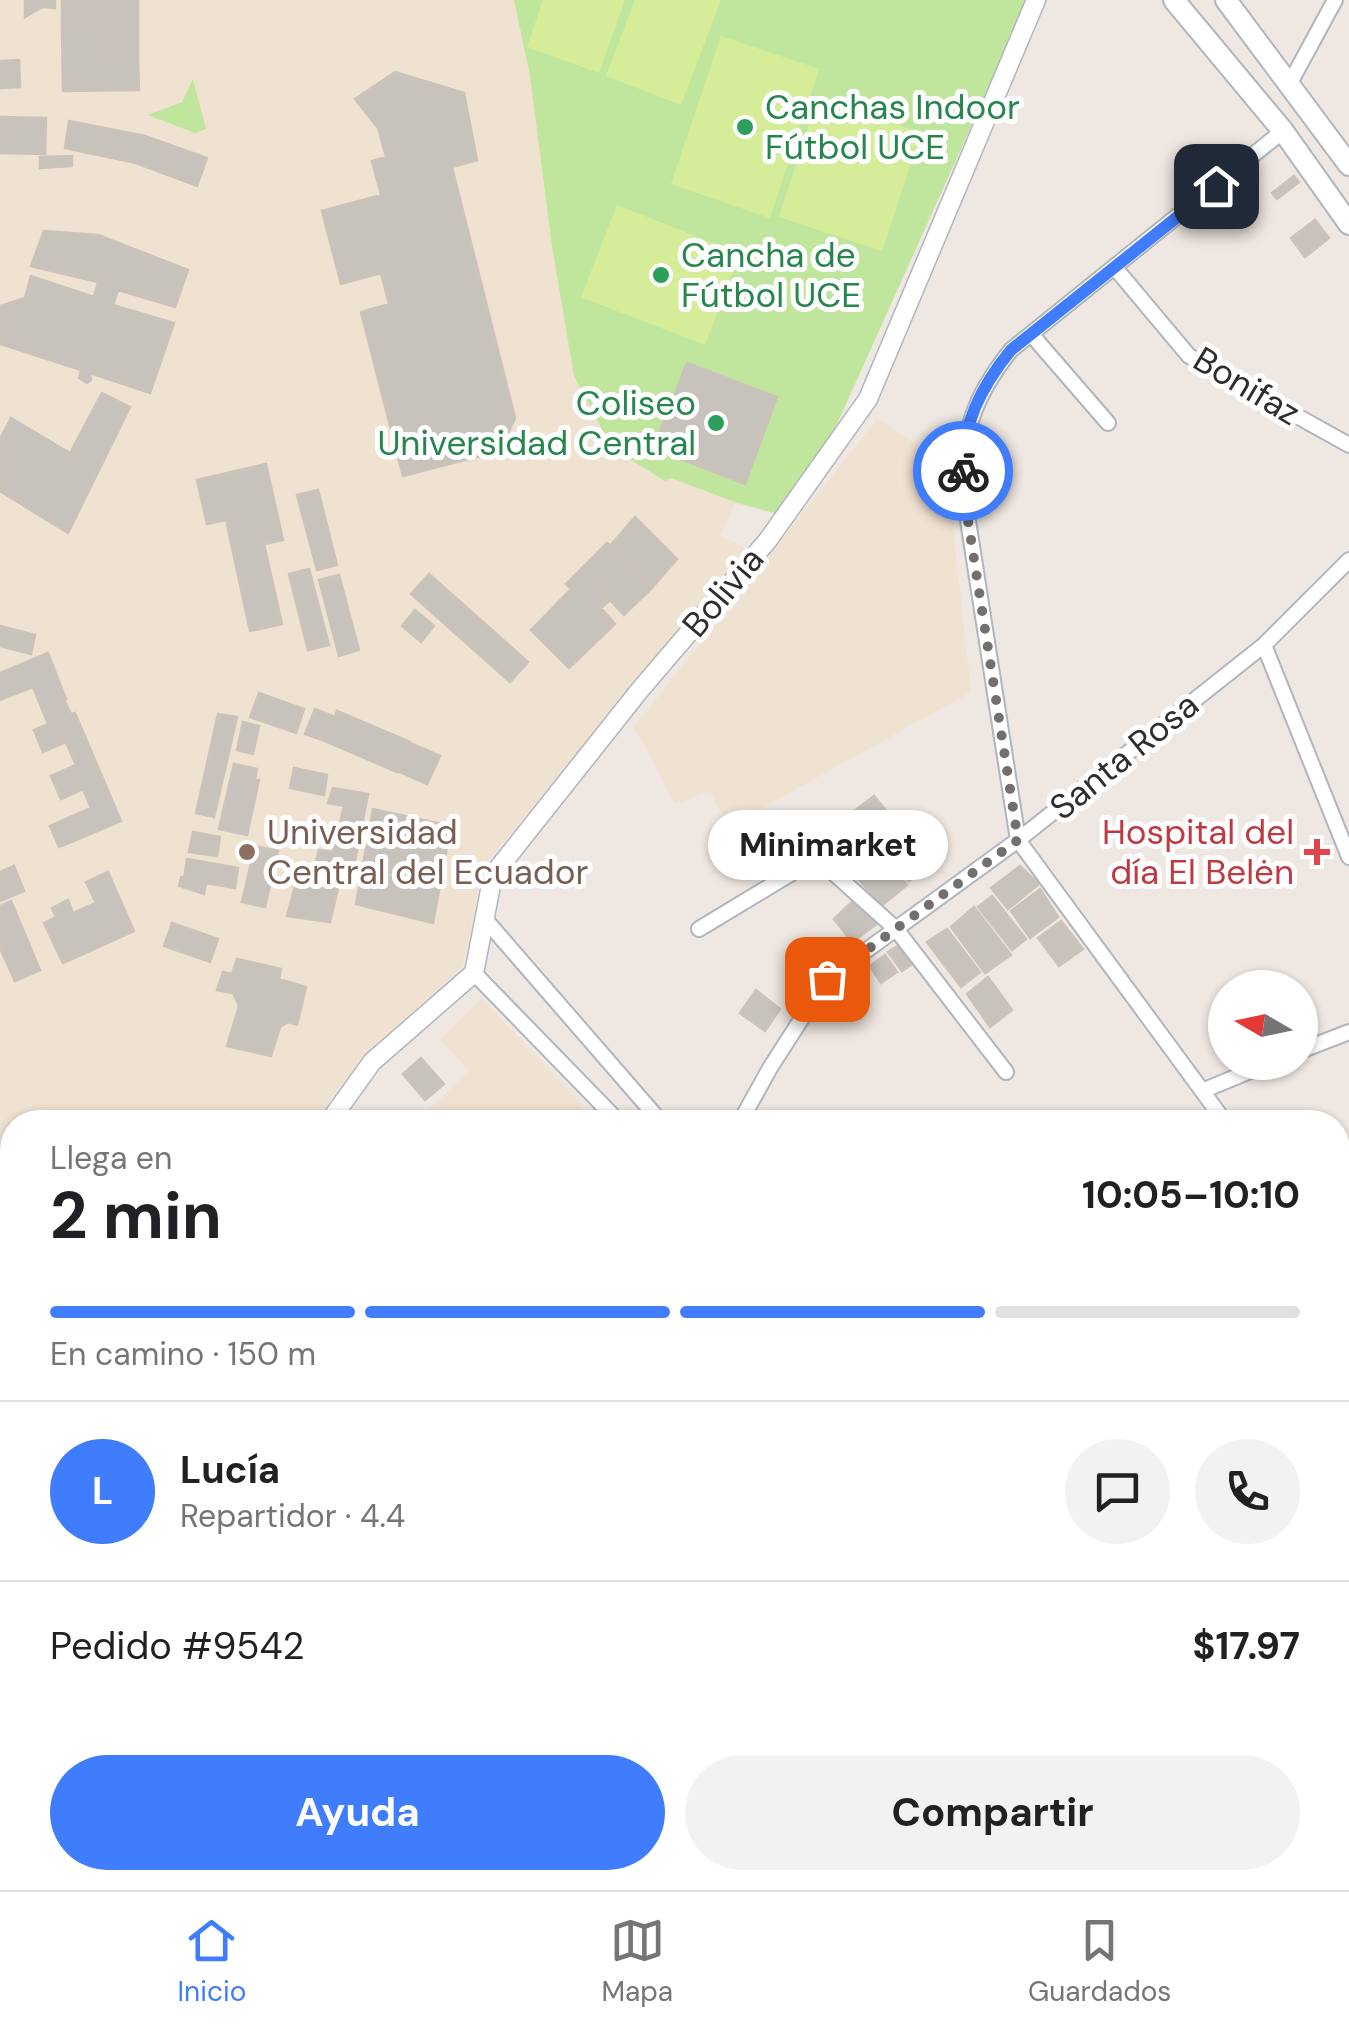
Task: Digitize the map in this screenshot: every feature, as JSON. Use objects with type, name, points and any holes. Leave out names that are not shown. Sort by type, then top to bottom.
[{"type":"main road","points":[[1174,0],[1283,131],[1349,224]]},
{"type":"main road","points":[[1226,0],[1349,164]]},
{"type":"street","name":"Bolivia","points":[[474,973],[493,874],[768,540],[868,399],[1036,0]]},
{"type":"street","points":[[1290,82],[1335,0]]},
{"type":"street","points":[[1216,1110],[1018,840],[964,495],[962,450],[974,410],[991,374],[1011,350],[1283,131]]},
{"type":"street","name":"Bonifaz","points":[[1116,269],[1189,356],[1349,445]]},
{"type":"street","points":[[1031,334],[1108,423]]},
{"type":"street","name":"Santa Rosa","points":[[747,1110],[827,979],[1018,840],[1264,645],[1349,560]]},
{"type":"street","points":[[1264,645],[1349,857]]},
{"type":"street","points":[[700,928],[800,868],[814,863],[827,867],[896,929],[1006,1072]]},
{"type":"street","points":[[484,918],[652,1110]]},
{"type":"street","points":[[338,1110],[372,1062],[474,973],[607,1110]]},
{"type":"street","points":[[1318,1044],[1349,1032]]},
{"type":"street","points":[[1202,1091],[1229,1080]]},
{"type":"shaded area","name":"Universidad Central del Ecuador","points":[[0,0],[1028,0],[837,424],[777,514],[735,503],[720,535],[747,549],[483,867],[463,966],[339,1087],[324,1110],[0,1110]]},
{"type":"shaded area","points":[[877,419],[946,461],[971,692],[728,827],[710,791],[675,804],[634,727]]},
{"type":"shaded area","points":[[482,998],[583,1105],[578,1110],[428,1110],[469,1071],[440,1039]]},
{"type":"green space","points":[[514,0],[1028,0],[837,424],[810,475],[777,514],[671,478],[665,481],[612,448],[574,376],[530,76]]},
{"type":"green space","points":[[543,0],[625,0],[599,73],[527,47]]},
{"type":"green space","points":[[635,0],[721,0],[681,105],[606,76]]},
{"type":"green space","name":"Canchas Indoor Fútbol UCE","points":[[721,36],[819,69],[770,218],[671,184]]},
{"type":"green space","points":[[193,79],[206,129],[195,133],[148,115],[182,102]]},
{"type":"green space","points":[[817,99],[921,133],[882,251],[779,217]]},
{"type":"green space","name":"Cancha de Fútbol UCE","points":[[617,205],[740,254],[705,345],[581,297]]},
{"type":"building","points":[[25,0],[55,0],[55,8],[42,7],[25,17]]},
{"type":"building","points":[[62,0],[111,0],[112,30],[62,31]]},
{"type":"building","points":[[111,0],[138,0],[138,60],[112,60]]},
{"type":"building","points":[[112,30],[112,60],[138,60],[139,90],[63,91],[62,31]]},
{"type":"building","points":[[19,60],[20,87],[0,88],[0,61]]},
{"type":"building","points":[[395,72],[464,93],[477,160],[452,167],[515,418],[500,451],[403,476],[361,312],[389,304],[381,273],[341,284],[322,211],[381,195],[372,161],[386,157],[378,128],[355,99]]},
{"type":"building","points":[[0,117],[46,118],[45,154],[0,153]]},
{"type":"building","points":[[69,121],[145,136],[207,158],[197,186],[136,163],[65,148]]},
{"type":"building","points":[[72,156],[72,166],[40,168],[40,157]]},
{"type":"building","points":[[1294,176],[1299,182],[1277,199],[1272,193]]},
{"type":"building","points":[[1315,220],[1329,238],[1305,257],[1291,238]]},
{"type":"building","points":[[44,231],[98,235],[188,270],[175,307],[118,290],[113,305],[174,323],[150,393],[90,373],[87,383],[79,378],[81,370],[0,344],[0,306],[25,298],[31,276],[94,297],[98,282],[31,266]]},
{"type":"building","name":"Coliseo Universidad Central","points":[[687,363],[777,397],[745,484],[653,448]]},
{"type":"building","points":[[102,393],[130,407],[68,533],[0,491],[0,439],[11,418],[70,453]]},
{"type":"building","points":[[266,464],[283,540],[264,544],[282,624],[250,631],[226,520],[207,524],[197,480]]},
{"type":"building","points":[[318,490],[337,565],[317,570],[297,495]]},
{"type":"building","points":[[635,517],[677,559],[652,588],[610,546]]},
{"type":"building","points":[[607,543],[652,588],[624,615],[610,600],[601,608],[615,624],[569,668],[531,630],[571,589],[566,584]]},
{"type":"building","points":[[607,543],[652,588],[624,615],[582,568]]},
{"type":"building","points":[[309,569],[329,645],[308,650],[289,574]]},
{"type":"building","points":[[429,574],[528,662],[510,682],[411,594]]},
{"type":"building","points":[[339,575],[359,650],[339,656],[319,580]]},
{"type":"building","points":[[415,610],[434,626],[421,642],[402,626]]},
{"type":"building","points":[[0,626],[35,635],[31,654],[0,646]]},
{"type":"building","points":[[48,653],[66,699],[42,709],[33,687],[0,700],[0,673]]},
{"type":"building","points":[[259,693],[304,709],[296,733],[250,717]]},
{"type":"building","points":[[64,700],[71,714],[48,724],[42,709]]},
{"type":"building","points":[[315,709],[335,717],[325,741],[305,734]]},
{"type":"building","points":[[337,711],[410,742],[397,772],[325,741]]},
{"type":"building","points":[[75,713],[121,821],[59,847],[50,826],[91,808],[83,789],[61,799],[51,776],[76,765],[66,742],[43,752],[34,730]]},
{"type":"building","points":[[218,714],[237,717],[214,817],[196,813]]},
{"type":"building","points":[[243,722],[259,726],[253,754],[237,750]]},
{"type":"building","points":[[410,743],[440,756],[427,784],[398,771]]},
{"type":"building","points":[[234,764],[257,769],[255,779],[259,780],[247,835],[219,829]]},
{"type":"building","points":[[294,768],[327,775],[324,795],[290,788]]},
{"type":"building","points":[[333,788],[368,794],[352,876],[341,876],[330,922],[287,916],[301,864],[315,866],[319,850],[333,852],[344,806],[328,803]]},
{"type":"building","points":[[874,796],[931,864],[909,881],[853,812]]},
{"type":"building","points":[[373,809],[451,826],[433,923],[356,904]]},
{"type":"building","points":[[860,826],[880,853],[855,872],[832,846]]},
{"type":"building","points":[[193,832],[220,837],[217,856],[189,852]]},
{"type":"building","points":[[255,846],[278,851],[265,907],[242,902]]},
{"type":"building","points":[[884,857],[907,885],[881,906],[857,877]]},
{"type":"building","points":[[187,859],[238,868],[235,888],[184,879]]},
{"type":"building","points":[[14,866],[24,891],[0,901],[0,872]]},
{"type":"building","points":[[1020,866],[1039,884],[1008,909],[991,888]]},
{"type":"building","points":[[108,872],[134,931],[63,963],[44,923],[56,917],[52,908],[68,900],[73,913],[96,903],[86,882]]},
{"type":"building","points":[[181,877],[206,883],[204,894],[179,886]]},
{"type":"building","points":[[1040,889],[1058,917],[1030,938],[1011,911]]},
{"type":"building","points":[[992,896],[1026,939],[1012,950],[978,907]]},
{"type":"building","points":[[856,898],[881,921],[852,942],[834,919]]},
{"type":"building","points":[[11,901],[40,970],[15,981],[0,948],[0,906]]},
{"type":"building","points":[[974,907],[1011,955],[985,973],[951,927]]},
{"type":"building","points":[[1061,921],[1083,949],[1059,966],[1038,938]]},
{"type":"building","points":[[172,923],[218,939],[210,962],[164,946]]},
{"type":"building","points":[[947,929],[980,972],[961,987],[927,942]]},
{"type":"building","points":[[901,944],[915,962],[902,971],[888,952]]},
{"type":"building","points":[[885,955],[897,972],[881,983],[870,966]]},
{"type":"building","points":[[237,959],[281,969],[279,979],[306,987],[297,1025],[288,1022],[280,1027],[271,1056],[227,1046],[239,1006],[233,993],[217,990],[223,972],[232,974]]},
{"type":"building","points":[[988,977],[1012,1010],[990,1027],[967,994]]},
{"type":"building","points":[[756,990],[780,1009],[765,1031],[740,1013]]},
{"type":"building","points":[[421,1058],[444,1084],[425,1100],[403,1074]]},
{"type":"way so far","points":[[827,979],[1018,840],[963,471]]},
{"type":"place","name":"Canchas Indoor Fútbol UCE","points":[[745,127]]},
{"type":"place","name":"Cancha de Fútbol UCE","points":[[661,275]]},
{"type":"place","name":"Coliseo Universidad Central","points":[[716,423]]},
{"type":"place","name":"Universidad Central del Ecuador","points":[[247,852]]},
{"type":"place","name":"Hospital del día El Belėn","points":[[1317,852]]},
{"type":"place","name":"Minimarket","points":[[827,979]]},
{"type":"route","points":[[963,471],[962,450],[974,410],[991,374],[1011,350],[1216,186]]}]
